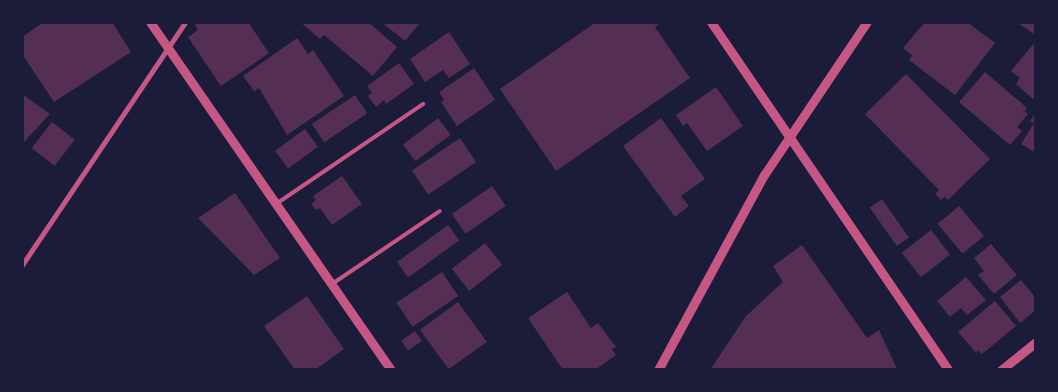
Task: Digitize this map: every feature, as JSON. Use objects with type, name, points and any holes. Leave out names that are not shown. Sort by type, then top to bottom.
[{"type":"street","points":[[150,22],[391,370]]},
{"type":"street","points":[[22,265],[169,50],[185,22]]},
{"type":"street","points":[[711,22],[948,370]]},
{"type":"street","points":[[658,370],[788,137],[867,22]]},
{"type":"street","points":[[1001,370],[1036,342]]},
{"type":"lane","points":[[276,204],[423,104]]},
{"type":"lane","points":[[332,284],[440,211]]},
{"type":"building","points":[[44,22],[112,22],[131,52],[54,102],[22,54],[22,37]]},
{"type":"building","points":[[198,22],[248,22],[269,53],[221,86],[188,37],[198,30],[195,25]]},
{"type":"building","points":[[300,22],[368,22],[397,47],[373,76],[324,35],[320,39]]},
{"type":"building","points":[[381,22],[417,22],[419,24],[405,41]]},
{"type":"building","points":[[596,22],[662,22],[655,27],[690,78],[556,171],[500,89]]},
{"type":"building","points":[[925,22],[967,22],[995,43],[955,95],[909,60],[912,55],[903,48]]},
{"type":"building","points":[[1016,22],[1036,22],[1036,35]]},
{"type":"building","points":[[449,32],[470,64],[449,78],[443,70],[425,82],[410,59]]},
{"type":"building","points":[[297,38],[308,54],[313,50],[344,96],[287,135],[259,88],[254,91],[243,76]]},
{"type":"building","points":[[1036,41],[1036,96],[1033,99],[1016,84],[1020,78],[1011,71]]},
{"type":"building","points":[[399,63],[414,84],[386,104],[384,100],[376,107],[368,96],[372,93],[367,86]]},
{"type":"building","points":[[474,68],[495,100],[457,126],[441,102],[444,100],[439,92]]},
{"type":"building","points":[[985,72],[1027,108],[1025,111],[1028,114],[1017,127],[1022,131],[1010,145],[959,102]]},
{"type":"building","points":[[906,74],[990,159],[948,200],[945,197],[941,200],[935,194],[939,190],[865,114]]},
{"type":"building","points":[[716,87],[743,126],[707,151],[687,123],[683,126],[676,115]]},
{"type":"building","points":[[355,95],[367,113],[324,142],[312,124]]},
{"type":"building","points":[[25,96],[50,114],[24,142],[22,98]]},
{"type":"building","points":[[1036,112],[1036,153],[1021,144],[1034,123],[1030,121]]},
{"type":"building","points":[[438,118],[451,135],[415,161],[403,144]]},
{"type":"building","points":[[661,118],[705,179],[681,196],[689,206],[675,217],[623,146]]},
{"type":"building","points":[[52,122],[75,140],[55,166],[32,148]]},
{"type":"building","points":[[305,129],[318,147],[288,169],[275,151]]},
{"type":"building","points":[[460,138],[476,162],[428,194],[412,170]]},
{"type":"building","points":[[342,176],[362,204],[332,225],[320,208],[316,210],[311,204],[316,200],[313,196]]},
{"type":"building","points":[[492,186],[506,206],[466,234],[452,214]]},
{"type":"building","points":[[235,193],[280,258],[254,275],[198,218]]},
{"type":"building","points":[[882,199],[909,238],[897,246],[870,208]]},
{"type":"building","points":[[959,206],[984,236],[963,254],[938,224]]},
{"type":"building","points":[[448,225],[459,240],[408,277],[397,262]]},
{"type":"building","points":[[931,230],[950,254],[921,277],[902,253]]},
{"type":"building","points":[[485,243],[502,265],[469,291],[452,269]]},
{"type":"building","points":[[991,244],[1017,275],[994,294],[978,275],[984,271],[974,258]]},
{"type":"building","points":[[802,245],[867,338],[879,330],[897,369],[710,370],[746,316],[783,282],[773,266]]},
{"type":"building","points":[[442,272],[458,296],[413,327],[396,303]]},
{"type":"building","points":[[966,277],[986,300],[967,315],[961,308],[950,317],[937,301]]},
{"type":"building","points":[[1021,280],[1036,298],[1036,310],[1020,323],[1000,297]]},
{"type":"building","points":[[567,292],[591,328],[598,323],[616,347],[612,349],[616,355],[595,370],[563,370],[528,318]]},
{"type":"building","points":[[307,296],[344,349],[315,370],[295,370],[264,326]]},
{"type":"building","points":[[995,301],[1016,326],[982,354],[978,350],[976,353],[958,332]]},
{"type":"building","points":[[458,302],[487,342],[449,369],[420,330]]},
{"type":"building","points":[[415,331],[422,341],[408,351],[401,341]]}]
